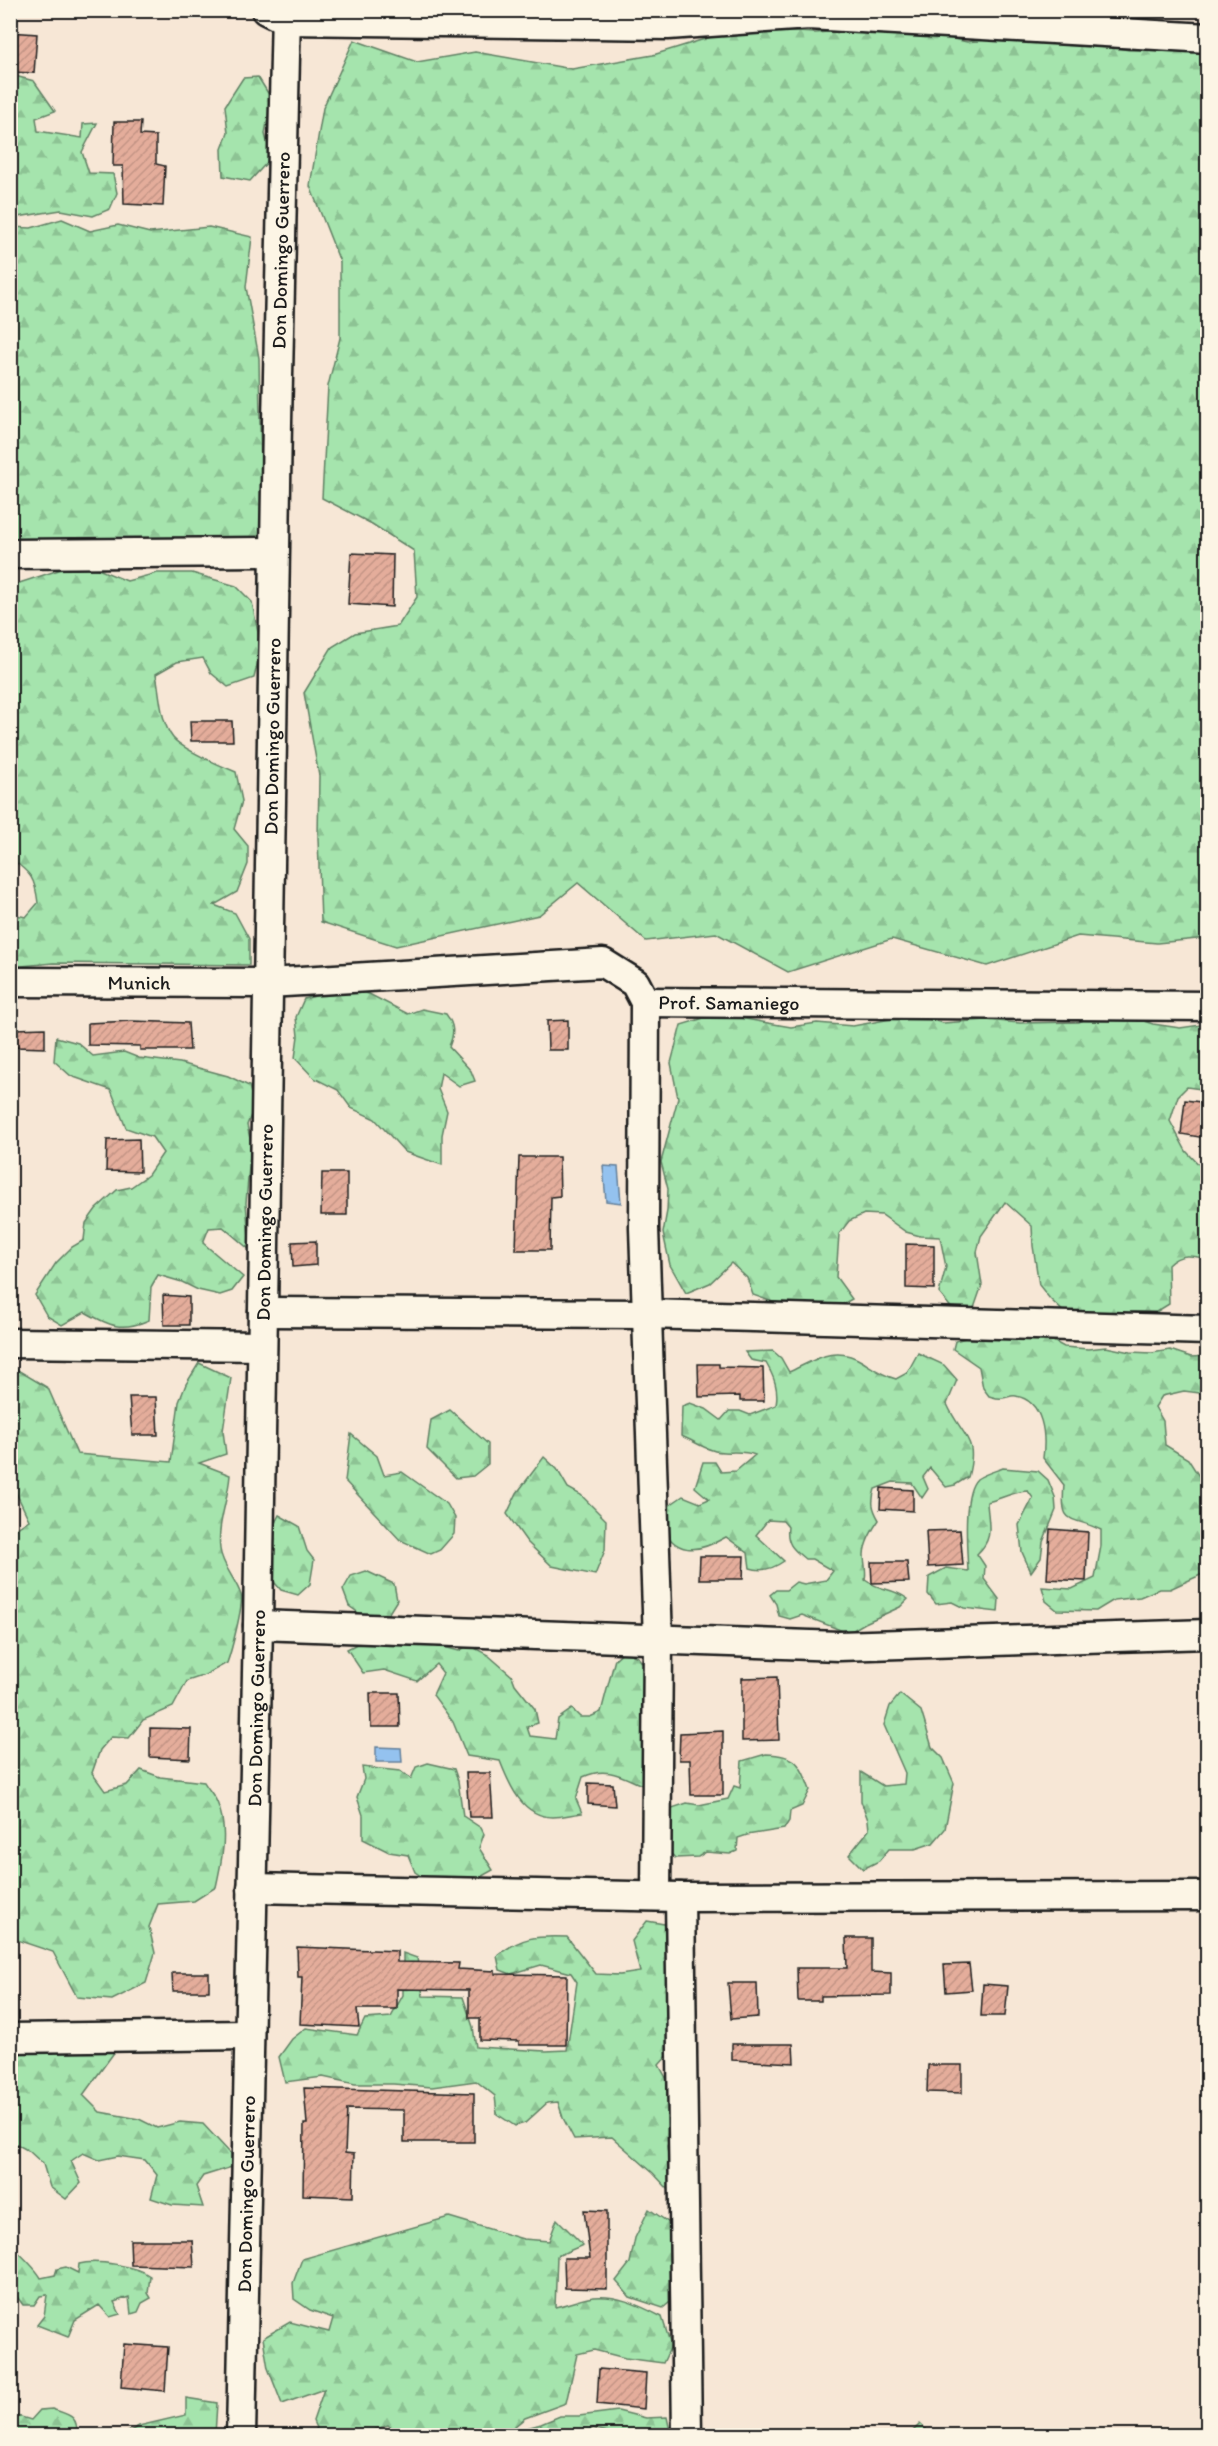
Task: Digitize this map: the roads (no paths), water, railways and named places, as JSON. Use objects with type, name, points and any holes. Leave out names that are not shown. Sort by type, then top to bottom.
[{"type":"street","points":[[280,14],[668,25],[809,15],[1208,38]]},
{"type":"street","name":"Don Domingo Guerrero","points":[[242,2436],[263,1312],[280,14]]},
{"type":"street","points":[[10,554],[274,552]]},
{"type":"street","name":"Prof. Samaniego","points":[[268,983],[603,963],[634,983],[645,1002],[1208,1005]]},
{"type":"street","name":"Munich","points":[[10,982],[268,983]]},
{"type":"street","points":[[645,1002],[644,1228],[687,2436]]},
{"type":"street","points":[[263,1312],[647,1314],[1208,1330]]},
{"type":"street","points":[[10,1343],[262,1346]]},
{"type":"street","points":[[258,1625],[839,1646],[1208,1634]]},
{"type":"street","points":[[252,1888],[668,1897],[1208,1896]]},
{"type":"street","points":[[10,2038],[249,2035]]},
{"type":"water","points":[[603,1166],[618,1167],[621,1203],[606,1201]]},
{"type":"water","points":[[376,1747],[401,1748],[402,1762],[376,1762]]}]
